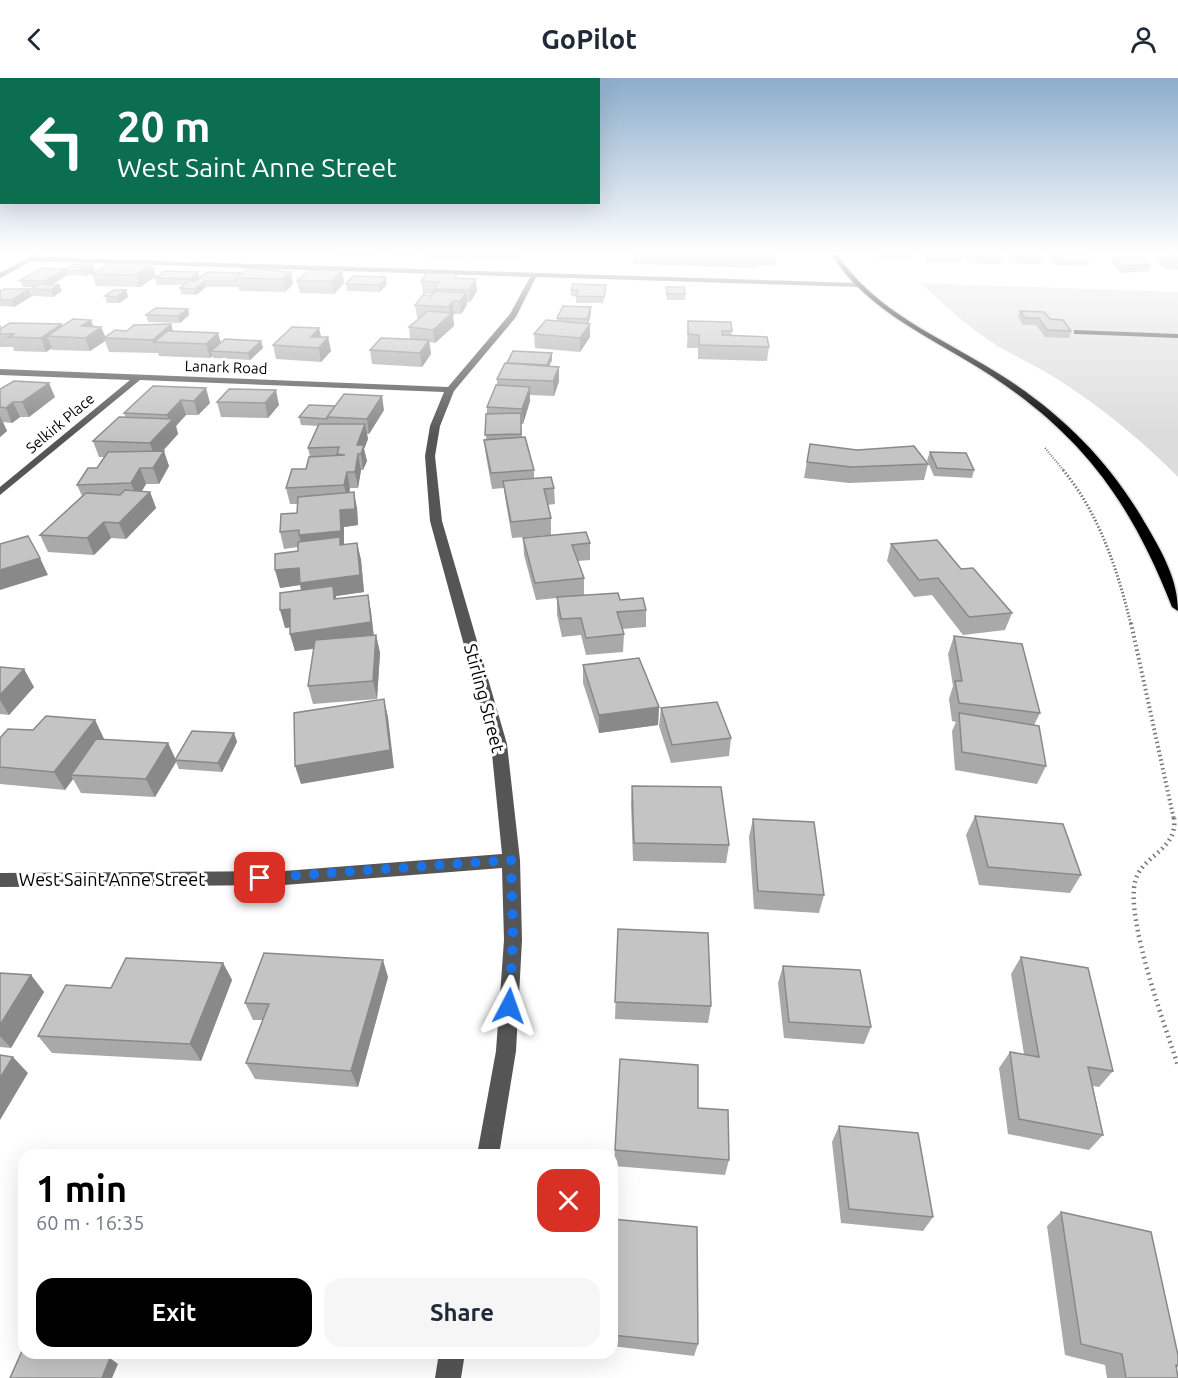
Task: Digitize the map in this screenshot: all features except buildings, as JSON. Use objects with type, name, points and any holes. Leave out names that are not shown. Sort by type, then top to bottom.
[{"type":"main road","points":[[897,315],[1021,392],[1077,440],[1107,472],[1138,515],[1164,570],[1178,607]]},
{"type":"street","name":"Stirling Street","points":[[489,1149],[506,1051],[513,940],[511,860],[499,744],[436,521],[430,456],[435,426],[450,390],[513,315]]},
{"type":"street","points":[[1077,332],[1178,336]]},
{"type":"street","name":"Lanark Road","points":[[0,372],[450,390]]},
{"type":"street","name":"Selkirk Place","points":[[0,492],[139,377]]},
{"type":"street","name":"West Saint Anne Street","points":[[0,880],[284,878],[511,860]]},
{"type":"street","points":[[448,1378],[451,1359]]},
{"type":"path","points":[[1039,441],[1066,472],[1092,512],[1114,564],[1136,643],[1175,822],[1174,837],[1167,849],[1135,878],[1132,892],[1143,948],[1178,1066]]},
{"type":"shaded area","points":[[956,315],[1178,315],[1178,477],[1139,440],[1097,407],[1059,380],[996,345]]},
{"type":"route","points":[[260,878],[511,860],[513,940],[509,1006]]}]
